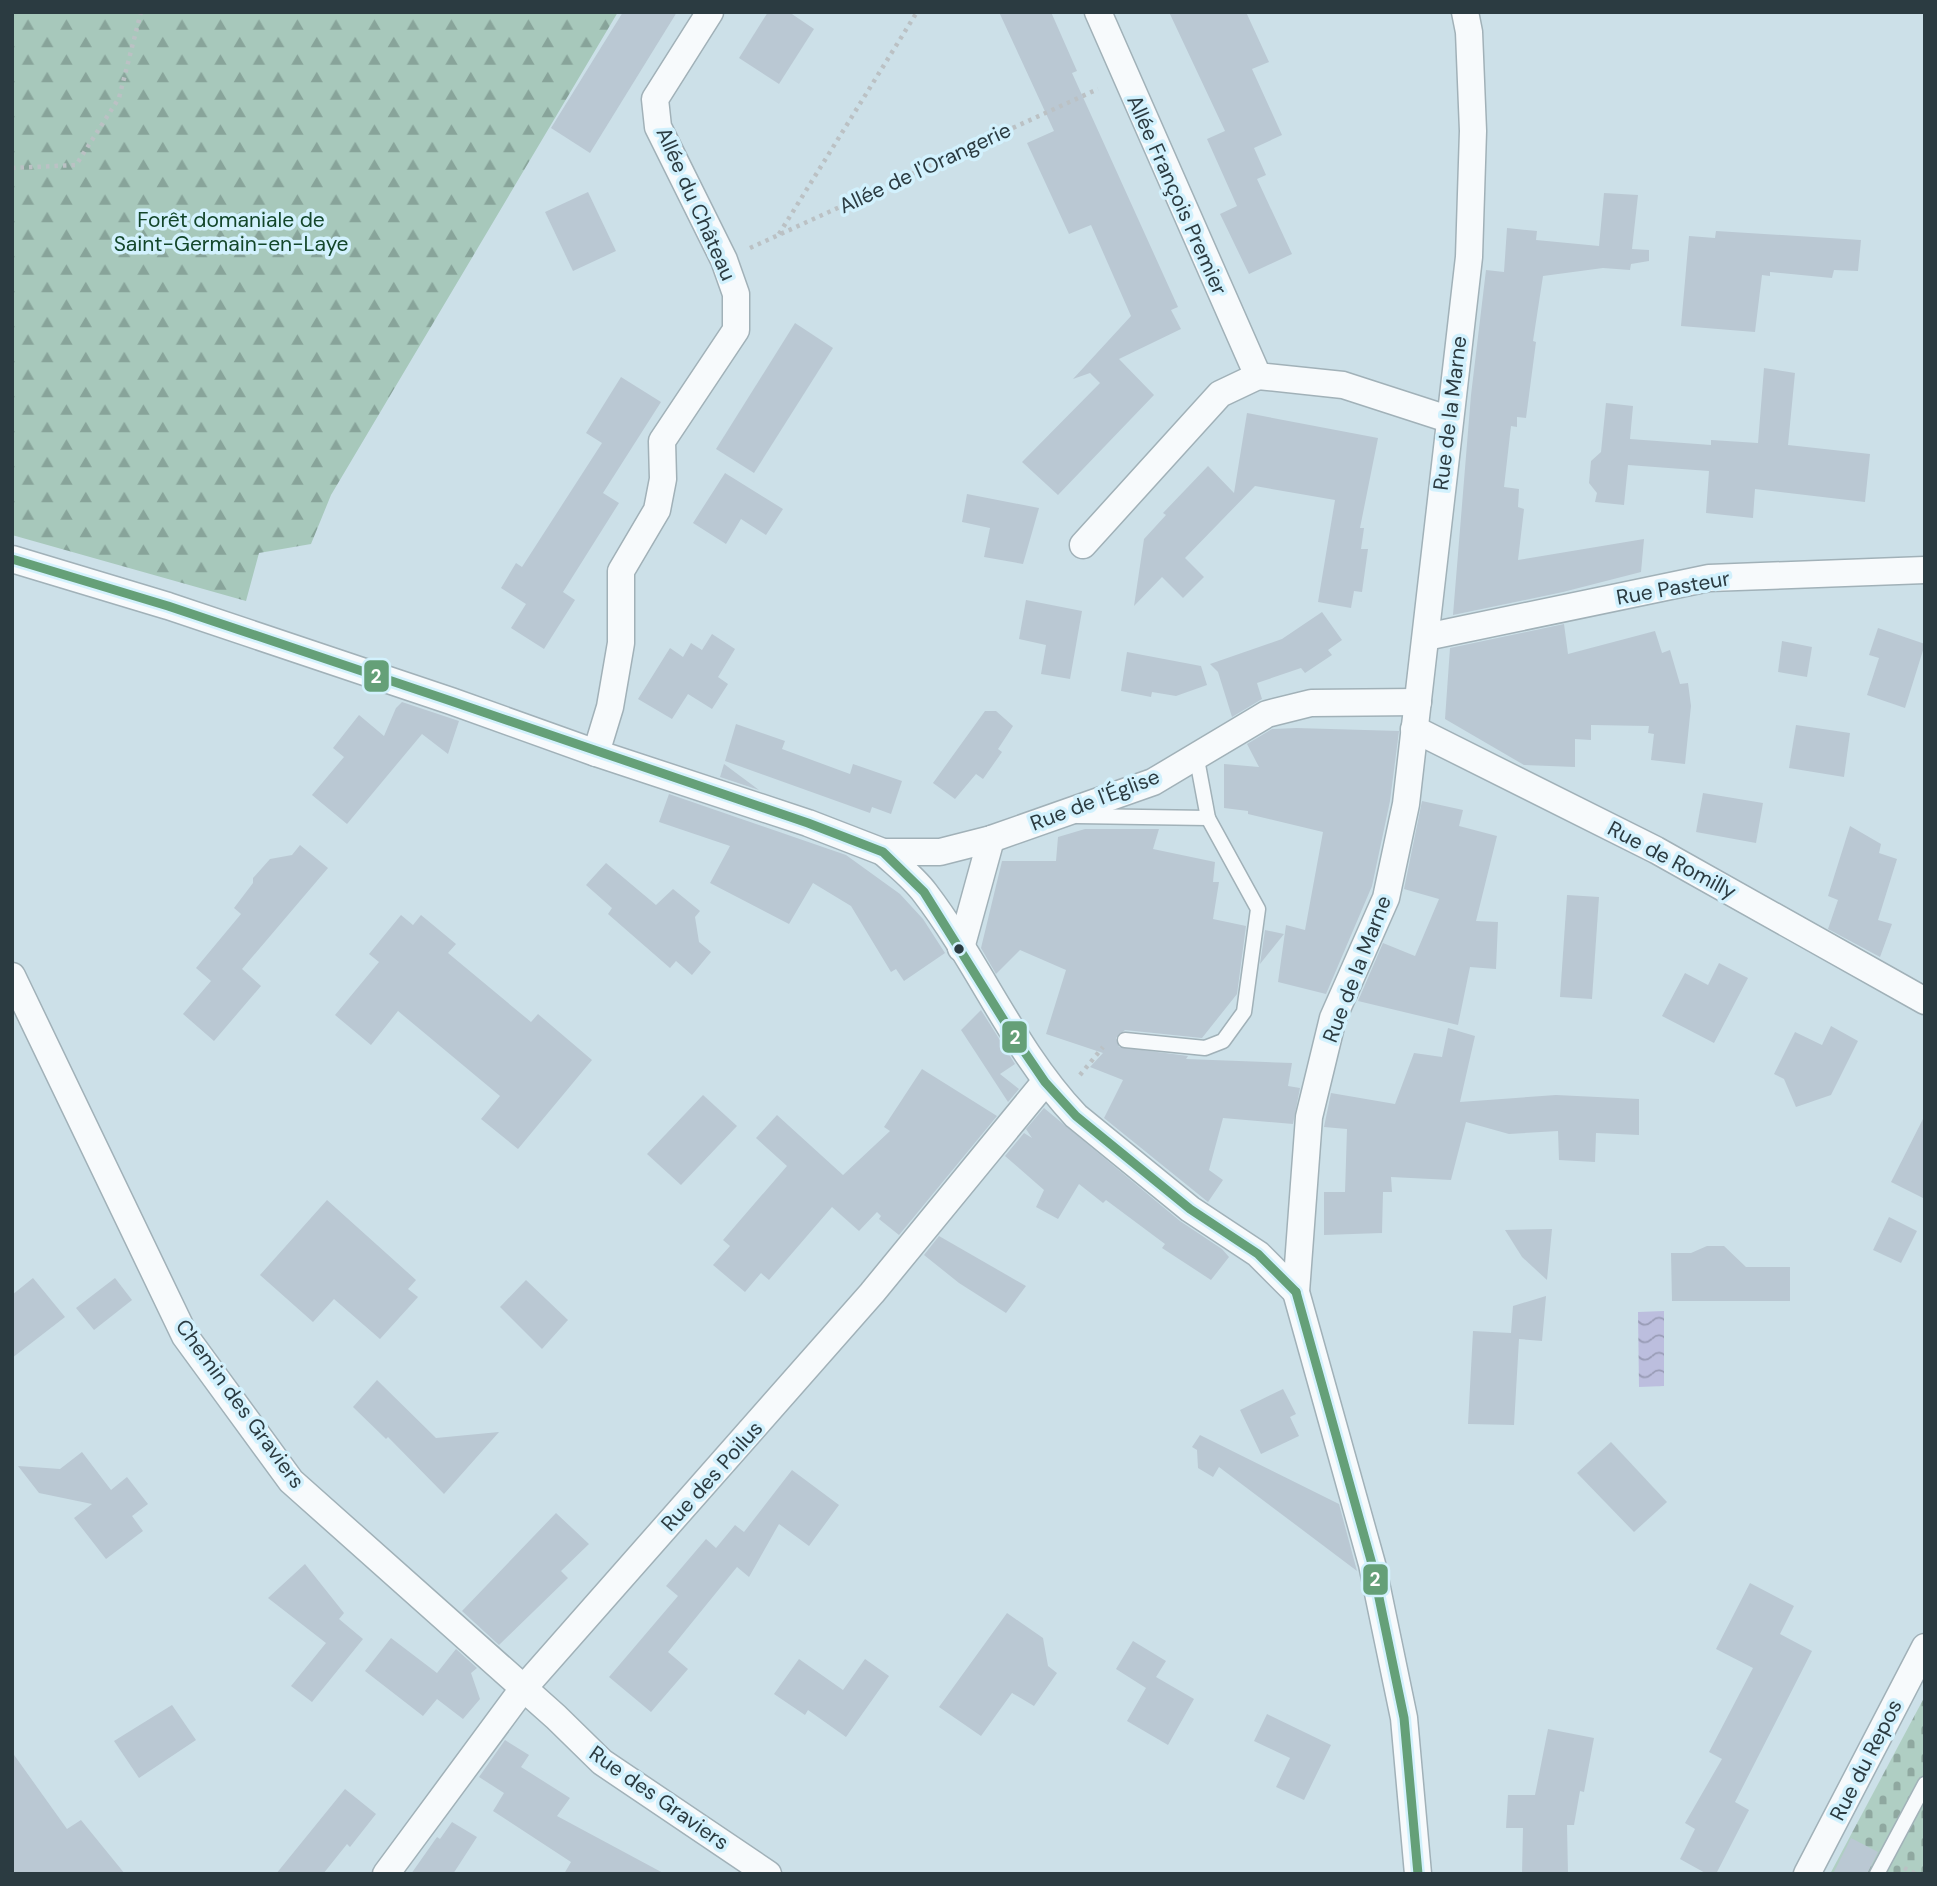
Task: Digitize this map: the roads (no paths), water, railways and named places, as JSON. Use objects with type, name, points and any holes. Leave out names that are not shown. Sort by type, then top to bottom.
[{"type":"street","name":"Allée du Château","points":[[596,753],[610,707],[621,643],[621,571],[657,510],[663,479],[662,442],[736,330],[736,294],[724,260],[658,127],[655,99],[710,12]]},
{"type":"street","name":"Allée François Premier","points":[[1098,12],[1258,376]]},
{"type":"street","name":"Rue de la Marne","points":[[1418,1874],[1404,1718],[1378,1590],[1296,1292],[1309,1118],[1333,1018],[1385,898],[1406,804],[1448,419],[1469,257],[1473,131],[1469,32],[1465,12]]},
{"type":"street","points":[[1083,545],[1220,394],[1258,376],[1343,385],[1448,419]]},
{"type":"street","points":[[12,559],[168,606],[808,823],[883,852],[924,892],[1053,1091],[1076,1116],[1189,1209],[1258,1254],[1296,1292]]},
{"type":"street","name":"Rue Pasteur","points":[[1426,637],[1709,578],[1925,570]]},
{"type":"street","name":"Rue de l'Église","points":[[883,852],[940,852],[991,839],[1153,782],[1267,714],[1311,703],[1418,702]]},
{"type":"street","name":"Rue de Romilly","points":[[1415,729],[1656,850],[1925,1001]]},
{"type":"street","points":[[961,948],[991,839]]},
{"type":"street","name":"Chemin des Graviers","points":[[12,976],[185,1336],[291,1480],[522,1690]]},
{"type":"street","name":"Rue des Poilus","points":[[386,1874],[522,1690],[1053,1091]]},
{"type":"street","name":"Rue du Repos","points":[[1807,1874],[1925,1647]]},
{"type":"street","name":"Rue des Graviers","points":[[522,1690],[556,1717],[602,1762],[768,1874]]},
{"type":"lane","points":[[1125,1040],[1205,1048],[1223,1041],[1244,1012],[1258,909],[1208,818],[1196,754]]},
{"type":"lane","points":[[1057,816],[1208,818]]},
{"type":"lane","points":[[1877,1874],[1925,1784]]},
{"type":"water","points":[[1664,1311],[1664,1386],[1639,1387],[1638,1312]]},
{"type":"park label","name":"Forêt domaniale de Saint-Germain-en-Laye","points":[[231,232]]}]
